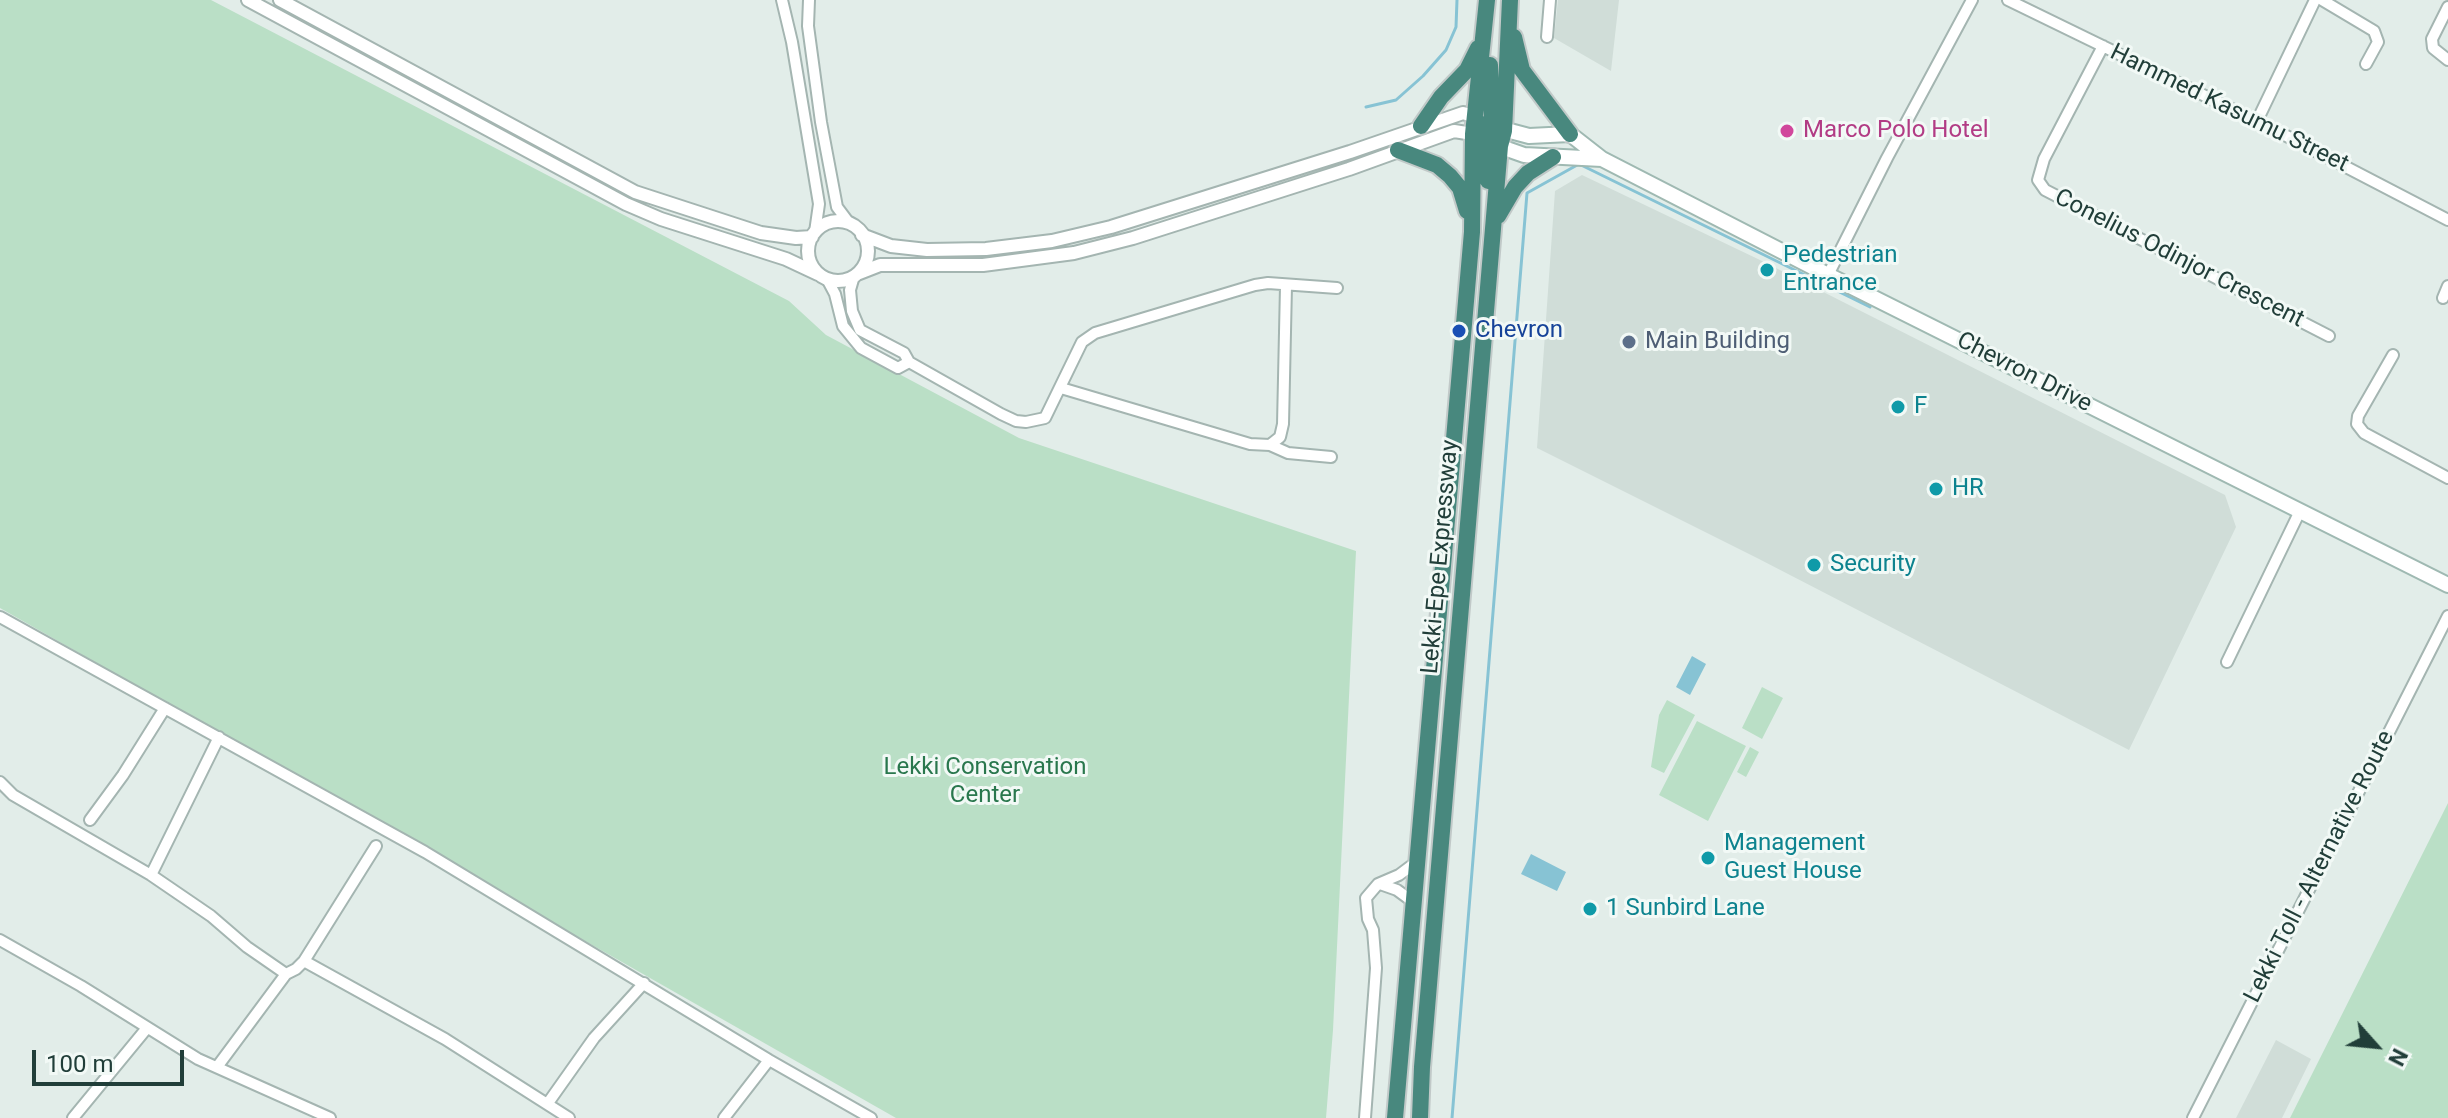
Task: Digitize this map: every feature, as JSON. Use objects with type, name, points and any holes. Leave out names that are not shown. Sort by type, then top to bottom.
[{"type":"highway","name":"Lekki-Epe Expressway","points":[[1420,1118],[1423,1052],[1494,225],[1483,35],[1487,0]]},
{"type":"highway","points":[[1486,317],[1479,301],[1488,191],[1490,70],[1496,0]]},
{"type":"highway","name":"Lekki-Epe Expressway","points":[[1395,1118],[1472,232],[1510,8]]},
{"type":"highway","points":[[1510,8],[1522,70],[1570,134]]},
{"type":"highway","points":[[1421,126],[1441,97],[1467,70],[1483,35]]},
{"type":"highway","points":[[1398,150],[1437,165],[1450,176],[1460,188],[1472,232]]},
{"type":"highway","points":[[1494,225],[1515,187],[1528,173],[1553,157]]},
{"type":"main road","points":[[1488,132],[1529,136],[1570,134]]},
{"type":"main road","name":"Chevron Drive","points":[[1488,132],[1524,155],[1602,159]]},
{"type":"main road","name":"Chevron Drive","points":[[1570,134],[1602,159],[2448,585]]},
{"type":"street","points":[[248,0],[626,204],[661,219],[786,259],[838,281],[880,265],[983,265],[1074,253],[1133,238],[1321,179],[1454,131],[1488,132]]},
{"type":"street","points":[[280,0],[635,192],[761,233],[796,238],[814,234],[829,223],[849,223]]},
{"type":"street","points":[[782,0],[797,67],[819,204],[814,234],[808,247],[809,257],[835,294],[843,326],[861,348],[898,368],[909,362]]},
{"type":"street","points":[[809,0],[808,26],[837,207],[862,235],[891,246],[927,250],[986,249],[1052,241],[1156,213],[1463,113],[1488,132]]},
{"type":"street","points":[[1547,37],[1550,0]]},
{"type":"street","points":[[1828,275],[1972,0]]},
{"type":"street","name":"Hammed Kasumu Street","points":[[2008,0],[2257,121],[2448,220]]},
{"type":"street","points":[[2257,121],[2315,0]]},
{"type":"street","points":[[2322,0],[2374,31],[2378,42],[2366,64]]},
{"type":"street","points":[[2448,7],[2432,39],[2433,48],[2448,60]]},
{"type":"street","name":"Conelius Odinjor Crescent","points":[[2103,46],[2044,159],[2038,180],[2045,190],[2329,336]]},
{"type":"street","points":[[862,235],[868,251],[866,261],[850,290],[852,311],[860,330],[904,353],[909,362],[1016,421],[1045,418],[1082,342],[1095,333],[1255,285],[1268,283],[1337,288]]},
{"type":"street","points":[[1061,388],[1250,444],[1270,445],[1280,437],[1283,424],[1286,286]]},
{"type":"street","points":[[2443,298],[2448,286]]},
{"type":"street","points":[[2393,355],[2358,416],[2357,424],[2364,433],[2448,478]]},
{"type":"street","points":[[1270,445],[1288,453],[1331,457]]},
{"type":"street","points":[[2227,662],[2300,511]]},
{"type":"street","name":"Lekki Toll - Alternative Route","points":[[2193,1118],[2448,616]]},
{"type":"street","points":[[0,617],[425,852],[769,1060],[871,1118]]},
{"type":"street","points":[[90,820],[165,708]]},
{"type":"street","points":[[151,875],[219,737]]},
{"type":"street","points":[[0,782],[13,795],[151,875],[211,916],[247,947],[286,974]]},
{"type":"street","points":[[217,1067],[286,974],[304,961],[376,846]]},
{"type":"street","points":[[1365,1118],[1376,968],[1366,898],[1379,884],[1415,863]]},
{"type":"street","points":[[1379,884],[1405,894],[1412,901]]},
{"type":"street","points":[[0,940],[191,1055],[330,1118]]},
{"type":"street","points":[[304,961],[445,1039],[569,1118]]},
{"type":"street","points":[[548,1103],[594,1038],[644,983]]},
{"type":"street","points":[[73,1118],[147,1028]]},
{"type":"street","points":[[724,1118],[769,1060]]},
{"type":"shaded area","points":[[1558,0],[1619,0],[1611,71],[1554,38]]},
{"type":"shaded area","points":[[1582,175],[1760,260],[2225,495],[2236,527],[2129,750],[1537,448],[1555,191]]},
{"type":"shaded area","points":[[2276,1040],[2311,1059],[2282,1118],[2236,1118]]},
{"type":"green space","name":"Lekki Conservation Center","points":[[0,0],[211,0],[789,301],[826,335],[1019,438],[1356,551],[1326,1118],[896,1118],[0,608]]},
{"type":"green space","points":[[1762,687],[1783,698],[1762,739],[1742,728]]},
{"type":"green space","points":[[1667,700],[1695,715],[1664,773],[1651,767],[1659,715]]},
{"type":"green space","points":[[1697,721],[1746,746],[1708,821],[1659,795]]},
{"type":"green space","points":[[1750,747],[1759,752],[1746,777],[1737,772]]},
{"type":"green space","points":[[2448,803],[2448,1118],[2290,1118]]},
{"type":"water","points":[[1692,656],[1706,664],[1690,695],[1676,687]]},
{"type":"water","points":[[1531,854],[1566,872],[1557,891],[1521,874]]},
{"type":"waterway","points":[[1366,107],[1396,100],[1446,50],[1456,27],[1457,0]]},
{"type":"waterway","points":[[1452,1118],[1527,193],[1579,164],[1870,307]]},
{"type":"place","name":"Marco Polo Hotel","points":[[1787,131]]},
{"type":"place","name":"Pedestrian Entrance","points":[[1767,270]]},
{"type":"place","name":"Chevron","points":[[1459,331]]},
{"type":"place","name":"Main Building","points":[[1629,342]]},
{"type":"place","name":"F","points":[[1898,407]]},
{"type":"place","name":"HR","points":[[1936,489]]},
{"type":"place","name":"Security","points":[[1814,565]]},
{"type":"place","name":"Management Guest House","points":[[1708,858]]},
{"type":"place","name":"1 Sunbird Lane","points":[[1590,909]]}]
